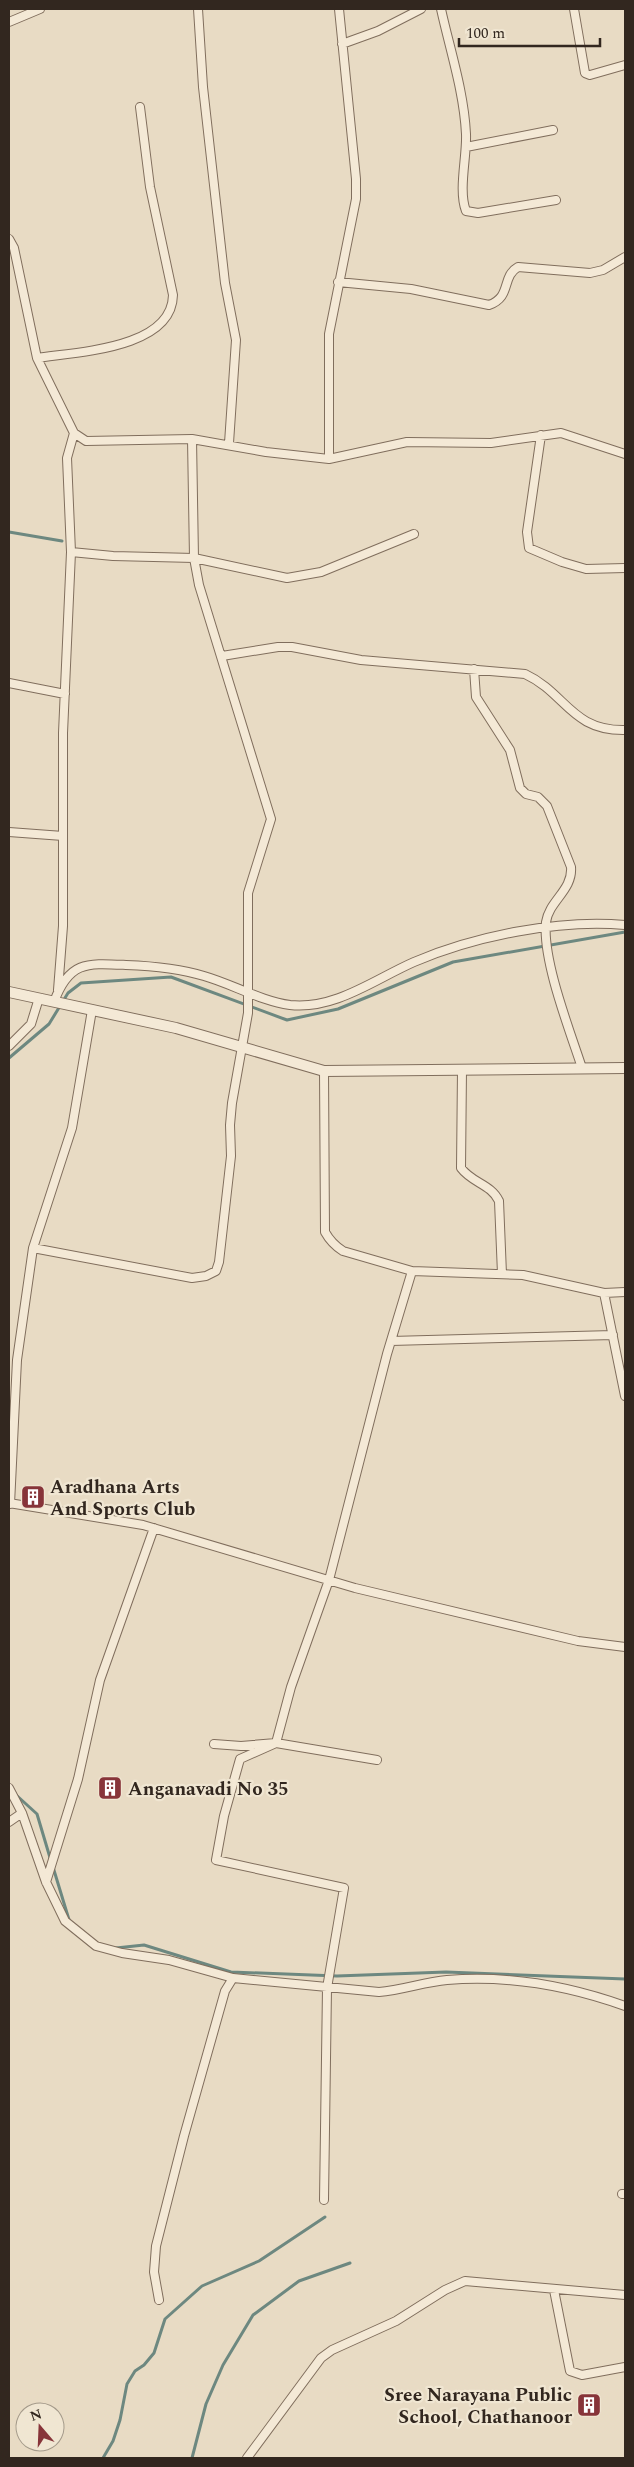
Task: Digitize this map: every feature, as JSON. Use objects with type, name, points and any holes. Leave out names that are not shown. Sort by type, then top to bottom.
[{"type":"street","points":[[9,22],[40,9]]},
{"type":"street","points":[[198,9],[203,87],[224,273],[236,340],[229,443]]},
{"type":"street","points":[[329,459],[329,334],[338,282],[352,222],[356,179],[339,9]]},
{"type":"street","points":[[342,44],[378,31],[421,9]]},
{"type":"street","points":[[441,9],[462,105],[466,147],[464,207],[468,212],[478,213],[556,200]]},
{"type":"street","points":[[574,9],[585,73],[590,74],[625,65]]},
{"type":"street","points":[[36,358],[96,349],[124,342],[149,333],[170,313],[173,295],[150,187],[140,108]]},
{"type":"street","points":[[466,147],[553,130]]},
{"type":"street","points":[[9,238],[14,248],[36,358],[74,433],[86,441],[192,438],[229,443],[266,452],[329,459],[407,442],[491,443],[561,433],[572,435],[625,454]]},
{"type":"street","points":[[338,282],[411,289],[489,305],[502,297],[510,273],[518,267],[590,273],[603,270],[625,257]]},
{"type":"street","points":[[56,999],[63,926],[65,694],[71,552],[67,458],[74,433]]},
{"type":"street","points":[[541,435],[527,532],[529,548],[586,570],[625,568]]},
{"type":"street","points":[[33,1248],[192,1278],[206,1276],[216,1271],[219,1262],[228,1189],[232,1103],[248,1013],[248,893],[271,819],[199,585],[194,558],[192,438]]},
{"type":"street","points":[[71,552],[113,556],[194,558],[287,578],[321,572],[414,534]]},
{"type":"street","points":[[222,656],[278,647],[292,647],[361,660],[525,674],[534,678],[567,708],[594,727],[606,731],[625,730]]},
{"type":"street","points":[[474,669],[476,697],[510,750],[520,788],[526,794],[538,798],[547,806],[571,867],[572,875],[548,915],[546,930],[548,951],[563,1010],[582,1068]]},
{"type":"street","points":[[9,683],[65,694]]},
{"type":"street","points":[[9,832],[63,836]]},
{"type":"street","points":[[56,999],[71,972],[78,967],[96,964],[169,967],[204,976],[249,994],[290,1005],[327,1002],[359,990],[414,962],[463,944],[546,930],[625,925]]},
{"type":"street","points":[[9,992],[56,999],[68,1005],[176,1028],[324,1071],[625,1068]]},
{"type":"street","points":[[9,1046],[31,1024],[40,998]]},
{"type":"street","points":[[92,1010],[72,1128],[33,1248],[17,1360],[9,1504],[154,1528],[329,1580],[578,1641],[625,1647]]},
{"type":"street","points":[[462,1070],[461,1168],[470,1178],[495,1192],[499,1201],[502,1274]]},
{"type":"street","points":[[324,1071],[325,1232],[329,1240],[344,1251],[412,1270],[502,1274],[550,1280],[569,1287],[604,1293],[625,1292]]},
{"type":"street","points":[[276,1743],[291,1687],[329,1580],[391,1341],[412,1270]]},
{"type":"street","points":[[604,1293],[625,1396]]},
{"type":"street","points":[[391,1341],[613,1335]]},
{"type":"street","points":[[46,1882],[78,1780],[100,1680],[154,1528]]},
{"type":"street","points":[[276,1743],[240,1759],[224,1816],[216,1860],[344,1888],[327,1988],[324,2200]]},
{"type":"street","points":[[214,1744],[241,1746],[276,1743],[377,1760]]},
{"type":"street","points":[[9,1788],[22,1813],[46,1882],[65,1922],[96,1946],[122,1953],[169,1960],[233,1978],[379,1992],[400,1990],[448,1980],[491,1979],[563,1987],[625,2006]]},
{"type":"street","points":[[9,1822],[22,1813]]},
{"type":"street","points":[[159,2300],[154,2272],[156,2246],[186,2127],[225,1991],[233,1978]]},
{"type":"street","points":[[248,2458],[311,2370],[332,2350],[396,2321],[456,2284],[465,2281],[625,2295]]},
{"type":"street","points":[[554,2290],[570,2371],[582,2375],[625,2367]]},
{"type":"waterway","points":[[9,532],[62,541]]},
{"type":"waterway","points":[[9,1058],[49,1024],[68,993],[81,983],[171,977],[287,1020],[338,1009],[453,962],[625,932]]},
{"type":"waterway","points":[[15,1794],[37,1814],[51,1861]]},
{"type":"waterway","points":[[53,1867],[70,1923]]},
{"type":"waterway","points":[[116,1948],[144,1945],[231,1972],[337,1976],[446,1972],[625,1979]]},
{"type":"waterway","points":[[103,2458],[113,2441],[120,2420],[127,2384],[135,2371],[144,2365],[154,2353],[165,2319],[202,2286],[259,2261],[325,2217]]},
{"type":"waterway","points":[[192,2458],[206,2404],[223,2365],[253,2315],[299,2281],[350,2263]]},
{"type":"place","name":"Aradhana Arts And Sports Club","points":[[33,1497]]},
{"type":"place","name":"Anganavadi No 35","points":[[110,1788]]},
{"type":"place","name":"Sree Narayana Public School, Chathanoor","points":[[589,2405]]}]
